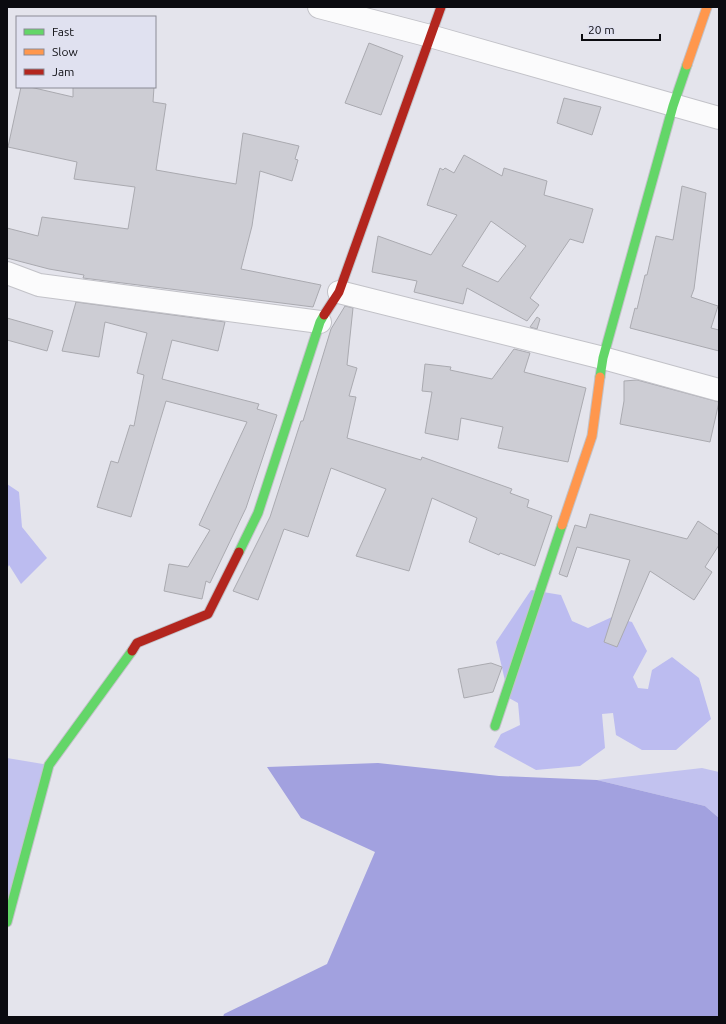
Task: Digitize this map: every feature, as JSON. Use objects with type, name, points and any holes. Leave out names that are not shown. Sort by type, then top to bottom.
[{"type":"street","points":[[319,7],[430,36],[719,118]]},
{"type":"street","points":[[7,922],[49,765],[137,643],[208,614],[258,513],[320,322],[339,292],[441,7]]},
{"type":"street","points":[[495,726],[592,436],[603,358],[673,106],[707,7]]},
{"type":"street","points":[[7,274],[39,285],[320,322]]},
{"type":"street","points":[[339,292],[603,358],[719,390]]},
{"type":"shaded area","points":[[7,484],[19,492],[22,527],[47,558],[21,584],[9,565],[7,569]]},
{"type":"shaded area","points":[[531,590],[561,595],[572,621],[588,628],[612,617],[632,622],[647,651],[633,677],[638,688],[648,689],[652,670],[672,657],[699,678],[711,719],[676,750],[642,750],[616,735],[613,713],[602,714],[605,748],[580,766],[536,770],[494,747],[501,734],[520,725],[518,703],[509,698],[496,642]]},
{"type":"shaded area","points":[[7,758],[49,765],[7,908]]},
{"type":"shaded area","points":[[378,763],[499,776],[597,780],[705,806],[719,818],[719,1017],[223,1017],[224,1014],[327,964],[375,852],[301,818],[267,767]]},
{"type":"shaded area","points":[[702,768],[719,772],[719,818],[705,806],[597,780]]},
{"type":"building","points":[[369,43],[403,56],[381,115],[345,103]]},
{"type":"building","points":[[21,88],[34,88],[73,97],[73,88],[154,88],[153,102],[166,104],[156,170],[236,184],[243,133],[299,146],[295,159],[298,160],[292,181],[260,171],[252,226],[241,269],[321,285],[313,307],[83,278],[84,275],[49,269],[7,258],[7,228],[38,236],[42,217],[128,229],[135,187],[74,179],[77,162],[8,147]]},
{"type":"building","points":[[564,98],[601,107],[592,135],[557,123]]},
{"type":"building","points":[[464,155],[502,176],[504,168],[547,181],[544,195],[593,209],[583,243],[570,239],[530,298],[539,305],[527,321],[467,288],[463,304],[414,292],[417,281],[372,272],[378,236],[431,255],[457,215],[427,205],[440,168],[443,170],[445,168],[454,173]],"holes":[[[491,221],[526,246],[498,282],[462,266]]]},
{"type":"building","points":[[682,186],[706,193],[694,289],[691,297],[718,306],[711,328],[719,330],[719,351],[630,328],[635,308],[637,309],[645,275],[647,275],[656,236],[673,240]]},
{"type":"building","points":[[76,302],[225,322],[218,351],[172,340],[162,379],[259,404],[257,409],[277,415],[246,508],[210,583],[206,581],[202,599],[164,591],[169,564],[188,567],[210,530],[199,525],[247,422],[166,401],[131,517],[97,507],[111,461],[118,463],[130,425],[134,426],[144,375],[137,373],[147,333],[105,322],[99,357],[62,351]]},
{"type":"building","points":[[345,306],[353,308],[347,365],[357,368],[349,396],[356,397],[347,438],[421,460],[422,457],[512,489],[510,493],[529,500],[527,507],[552,516],[535,566],[500,553],[499,555],[469,542],[477,518],[432,498],[409,571],[356,556],[386,489],[331,468],[308,537],[284,529],[258,600],[233,591],[270,517],[301,421],[303,421],[331,329]]},
{"type":"building","points":[[537,317],[540,319],[537,329],[530,327]]},
{"type":"building","points":[[7,318],[53,331],[47,351],[7,340]]},
{"type":"building","points":[[514,349],[530,353],[524,372],[586,388],[568,462],[498,448],[503,427],[461,418],[458,440],[425,433],[432,392],[422,391],[425,364],[451,367],[450,370],[492,379]]},
{"type":"building","points":[[637,380],[719,402],[710,442],[620,424],[624,401],[624,381]]},
{"type":"building","points":[[590,514],[687,539],[698,521],[719,535],[719,545],[705,567],[712,572],[694,600],[650,571],[617,647],[604,642],[630,560],[577,547],[567,577],[559,574],[575,525],[586,528]]},
{"type":"building","points":[[491,663],[502,667],[493,692],[464,698],[458,669]]},
{"type":"traffic: fast","points":[[600,377],[603,358],[673,106],[687,65]]},
{"type":"traffic: fast","points":[[239,552],[258,513],[320,322],[324,315]]},
{"type":"traffic: fast","points":[[495,726],[562,525]]},
{"type":"traffic: fast","points":[[7,922],[49,765],[132,651]]},
{"type":"traffic: slow","points":[[687,65],[707,7]]},
{"type":"traffic: slow","points":[[562,525],[592,436],[600,377]]},
{"type":"traffic: jam","points":[[324,315],[339,292],[441,7]]},
{"type":"traffic: jam","points":[[132,651],[137,643],[208,614],[239,552]]}]
